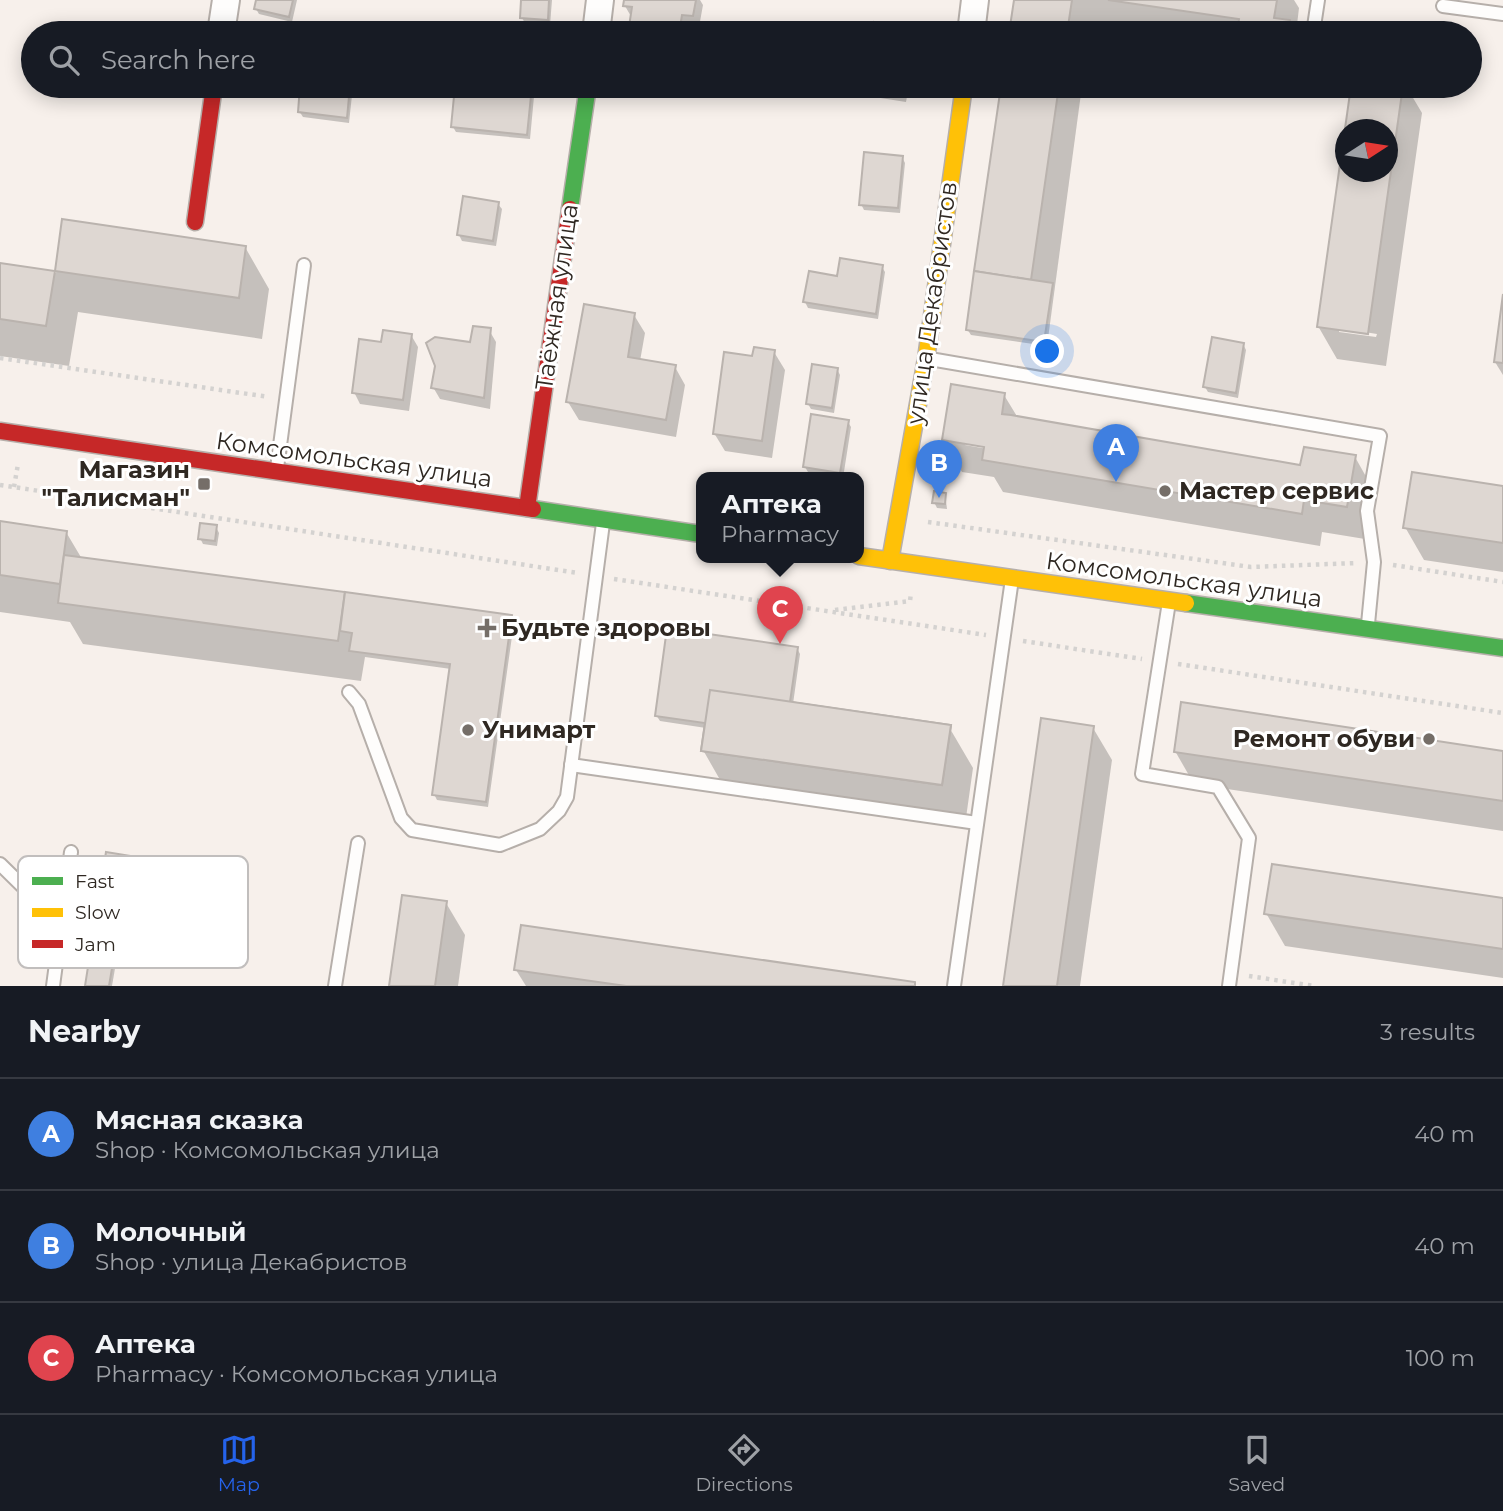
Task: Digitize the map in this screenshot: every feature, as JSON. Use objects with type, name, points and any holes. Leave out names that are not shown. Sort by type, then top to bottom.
[{"type":"street","points":[[223,21],[226,0]]},
{"type":"street","points":[[597,21],[600,0]]},
{"type":"street","points":[[972,21],[975,0]]},
{"type":"street","points":[[195,222],[212,98]]},
{"type":"street","name":"Таёжная улица","points":[[527,508],[586,98]]},
{"type":"street","name":"улица Декабристов","points":[[890,561],[926,359],[962,98]]},
{"type":"street","name":"Комсомольская улица","points":[[0,431],[696,533]]},
{"type":"street","name":"Комсомольская улица","points":[[864,557],[1503,648]]},
{"type":"lane","points":[[1315,21],[1318,0]]},
{"type":"lane","points":[[1443,6],[1503,15]]},
{"type":"lane","points":[[277,471],[304,265]]},
{"type":"lane","points":[[926,359],[1380,436],[1367,511],[1374,562],[1368,628]]},
{"type":"lane","points":[[349,692],[359,704],[401,818],[412,830],[499,845],[522,839],[540,829],[559,811],[567,797],[594,576],[604,520]]},
{"type":"lane","points":[[954,986],[1012,579]]},
{"type":"lane","points":[[1169,602],[1142,774],[1218,787],[1249,838],[1230,979]]},
{"type":"lane","points":[[571,765],[977,823]]},
{"type":"lane","points":[[335,986],[358,844]]},
{"type":"lane","points":[[71,852],[71,856]]},
{"type":"lane","points":[[0,864],[18,882]]},
{"type":"lane","points":[[53,986],[56,968]]},
{"type":"path","points":[[0,358],[287,399]]},
{"type":"path","points":[[0,485],[1503,713]]},
{"type":"path","points":[[923,521],[1251,567],[1374,562],[1503,582]]},
{"type":"path","points":[[1230,979],[1314,986]]},
{"type":"building","points":[[256,0],[293,0],[289,17],[254,9]]},
{"type":"building","points":[[521,0],[549,0],[548,20],[520,18]]},
{"type":"building","points":[[624,0],[696,0],[693,16],[682,15],[681,21],[630,21],[632,7],[623,6]]},
{"type":"building","points":[[1014,0],[1072,0],[1069,21],[1011,21]]},
{"type":"building","points":[[1108,0],[1277,0],[1274,18],[1290,20],[1239,19]]},
{"type":"building","points":[[299,98],[349,98],[347,118],[298,112]]},
{"type":"building","points":[[454,98],[531,98],[527,135],[451,127]]},
{"type":"building","points":[[999,98],[1057,98],[1031,280],[974,271]]},
{"type":"building","points":[[1349,98],[1401,98],[1398,121],[1398,119],[1346,119]]},
{"type":"building","points":[[864,152],[903,156],[898,208],[859,205]]},
{"type":"building","points":[[1337,182],[1389,182],[1368,334],[1317,327]]},
{"type":"building","points":[[463,196],[499,202],[493,241],[457,235]]},
{"type":"building","points":[[62,219],[246,246],[239,298],[55,271]]},
{"type":"building","points":[[840,258],[883,265],[876,314],[803,302],[809,271],[837,276]]},
{"type":"building","points":[[0,263],[55,271],[46,326],[0,319]]},
{"type":"building","points":[[974,271],[1053,283],[1044,342],[966,330]]},
{"type":"building","points":[[1503,294],[1503,363],[1494,362]]},
{"type":"building","points":[[584,304],[635,313],[628,357],[676,365],[666,420],[566,402]]},
{"type":"building","points":[[473,326],[491,328],[484,398],[431,388],[435,366],[426,343],[435,337],[470,342]]},
{"type":"building","points":[[383,330],[412,334],[403,400],[352,393],[359,339],[381,342]]},
{"type":"building","points":[[1212,337],[1244,343],[1236,393],[1203,387]]},
{"type":"building","points":[[754,347],[775,350],[762,441],[713,434],[724,352],[752,356]]},
{"type":"building","points":[[812,364],[838,368],[832,408],[806,404]]},
{"type":"building","points":[[951,384],[1005,393],[1002,414],[1300,465],[1304,447],[1356,455],[1347,507],[1304,500],[1302,514],[982,460],[984,447],[942,440]]},
{"type":"building","points":[[811,414],[849,420],[840,472],[803,467]]},
{"type":"building","points":[[1412,472],[1503,486],[1503,543],[1403,528]]},
{"type":"building","points":[[934,491],[946,493],[945,504],[932,503]]},
{"type":"building","points":[[0,521],[67,531],[60,584],[0,575]]},
{"type":"building","points":[[200,523],[217,525],[215,541],[198,539]]},
{"type":"building","points":[[64,555],[345,592],[338,641],[58,603]]},
{"type":"building","name":"Унимарт","points":[[345,592],[512,615],[486,802],[432,795],[450,664],[349,651],[352,633],[340,631]]},
{"type":"building","points":[[667,628],[798,647],[790,702],[951,725],[942,785],[701,751],[705,723],[655,716]]},
{"type":"building","points":[[710,690],[951,725],[942,785],[701,751]]},
{"type":"building","points":[[1181,702],[1503,751],[1503,801],[1174,752]]},
{"type":"building","points":[[1041,718],[1094,726],[1057,986],[1003,986]]},
{"type":"building","points":[[106,852],[131,856],[105,856]]},
{"type":"building","points":[[1272,864],[1503,898],[1503,949],[1264,914]]},
{"type":"building","points":[[402,895],[447,901],[435,986],[389,986]]},
{"type":"building","points":[[521,925],[915,982],[915,986],[626,986],[514,970]]},
{"type":"building","points":[[88,968],[112,968],[109,986],[85,986]]},
{"type":"traffic: fast","points":[[570,209],[586,98]]},
{"type":"traffic: fast","points":[[533,509],[696,533]]},
{"type":"traffic: fast","points":[[1186,603],[1503,648]]},
{"type":"traffic: slow","points":[[890,561],[926,359],[962,98]]},
{"type":"traffic: slow","points":[[864,557],[1186,603]]},
{"type":"traffic: jam","points":[[195,222],[212,98]]},
{"type":"traffic: jam","points":[[527,508],[570,209]]},
{"type":"traffic: jam","points":[[0,431],[533,509]]},
{"type":"place","name":"Мясная сказка","points":[[1116,482]]},
{"type":"place","name":"Магазин \"Талисман\"","points":[[204,484]]},
{"type":"place","name":"Мастер сервис","points":[[1165,491]]},
{"type":"place","name":"Молочный","points":[[939,498]]},
{"type":"place","name":"Будьте здоровы","points":[[487,628]]},
{"type":"place","name":"Аптека","points":[[780,644]]},
{"type":"place","name":"Унимарт","points":[[468,730]]},
{"type":"place","name":"Ремонт обуви","points":[[1429,739]]}]
